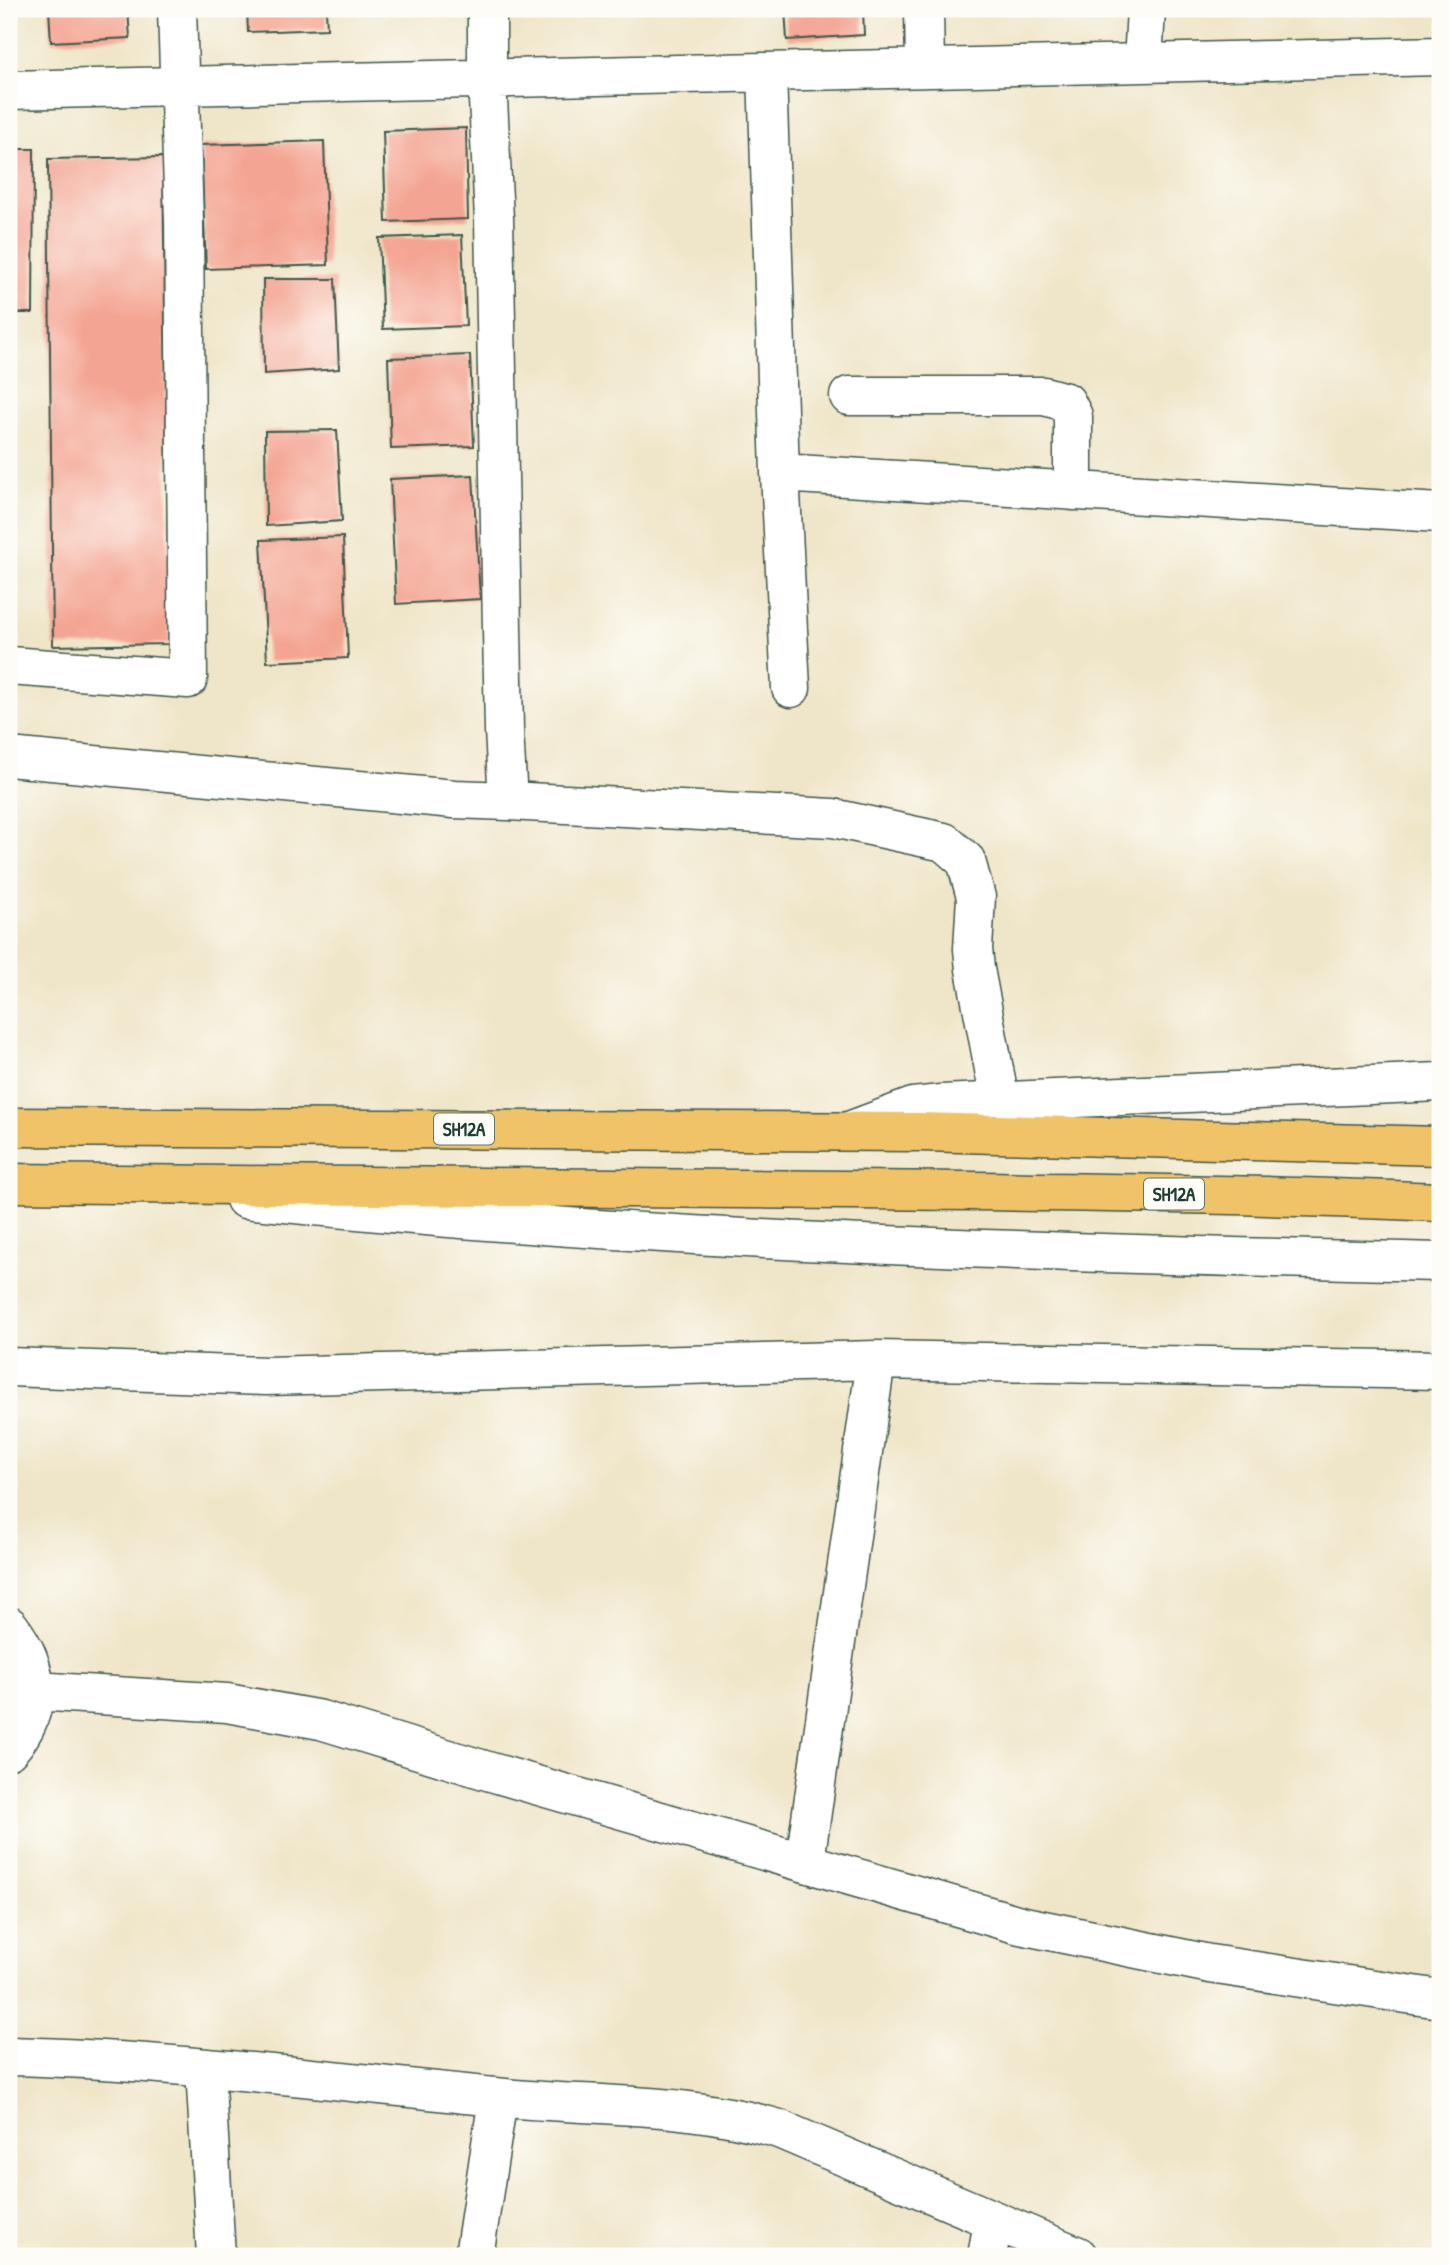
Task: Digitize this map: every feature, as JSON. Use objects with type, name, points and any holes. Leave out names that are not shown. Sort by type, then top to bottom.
[{"type":"main road","name":"SH12A","points":[[9,1127],[849,1130],[1440,1146]]},
{"type":"main road","name":"SH12A","points":[[9,1183],[908,1189],[1304,1195],[1440,1202]]},
{"type":"street","points":[[9,666],[188,679],[184,221],[177,9]]},
{"type":"street","points":[[487,9],[508,801]]},
{"type":"street","points":[[924,9],[925,68]]},
{"type":"street","points":[[1143,63],[1146,9]]},
{"type":"street","points":[[9,90],[1440,56]]},
{"type":"street","points":[[767,72],[780,473],[791,688]]},
{"type":"street","points":[[849,396],[1044,396],[1066,402],[1073,415],[1073,491]]},
{"type":"street","points":[[780,473],[1440,513]]},
{"type":"street","points":[[9,757],[454,799],[832,818],[944,842],[966,861],[976,897],[975,969],[1000,1101]]},
{"type":"street","points":[[849,1130],[914,1107],[1440,1082]]},
{"type":"street","points":[[107,1184],[368,1212],[658,1233],[908,1247],[1440,1262]]},
{"type":"street","points":[[9,1367],[266,1376],[876,1360],[1440,1370]]},
{"type":"street","points":[[805,1861],[876,1360]]},
{"type":"street","points":[[9,1626],[24,1645],[35,1691],[33,1709],[22,1736],[9,1750]]},
{"type":"street","points":[[35,1691],[227,1703],[321,1720],[1020,1925],[1210,1964],[1440,1999]]},
{"type":"street","points":[[9,2056],[63,2057],[205,2069],[498,2098],[709,2113],[747,2119],[779,2129],[990,2239],[1078,2256]]},
{"type":"street","points":[[205,2069],[216,2256]]},
{"type":"street","points":[[474,2256],[498,2098]]},
{"type":"building","points":[[49,9],[128,9],[130,38],[51,42]]},
{"type":"building","points":[[247,9],[326,9],[327,29],[248,32]]},
{"type":"building","points":[[785,9],[863,9],[864,35],[787,40]]},
{"type":"building","points":[[466,128],[468,219],[386,222],[383,131]]},
{"type":"building","points":[[324,141],[328,265],[206,269],[201,145]]},
{"type":"building","points":[[9,149],[34,149],[33,313],[9,313]]},
{"type":"building","points":[[163,157],[169,644],[53,646],[48,159]]},
{"type":"building","points":[[462,235],[466,326],[383,329],[379,238]]},
{"type":"building","points":[[263,279],[335,279],[339,369],[264,374]]},
{"type":"building","points":[[470,355],[474,446],[391,449],[388,358]]},
{"type":"building","points":[[337,430],[342,521],[266,526],[265,431]]},
{"type":"building","points":[[473,475],[480,599],[396,604],[390,479]]},
{"type":"building","points":[[343,537],[348,658],[267,662],[261,540]]},
{"type":"building","points":[[11,550],[12,585],[9,585]]}]
